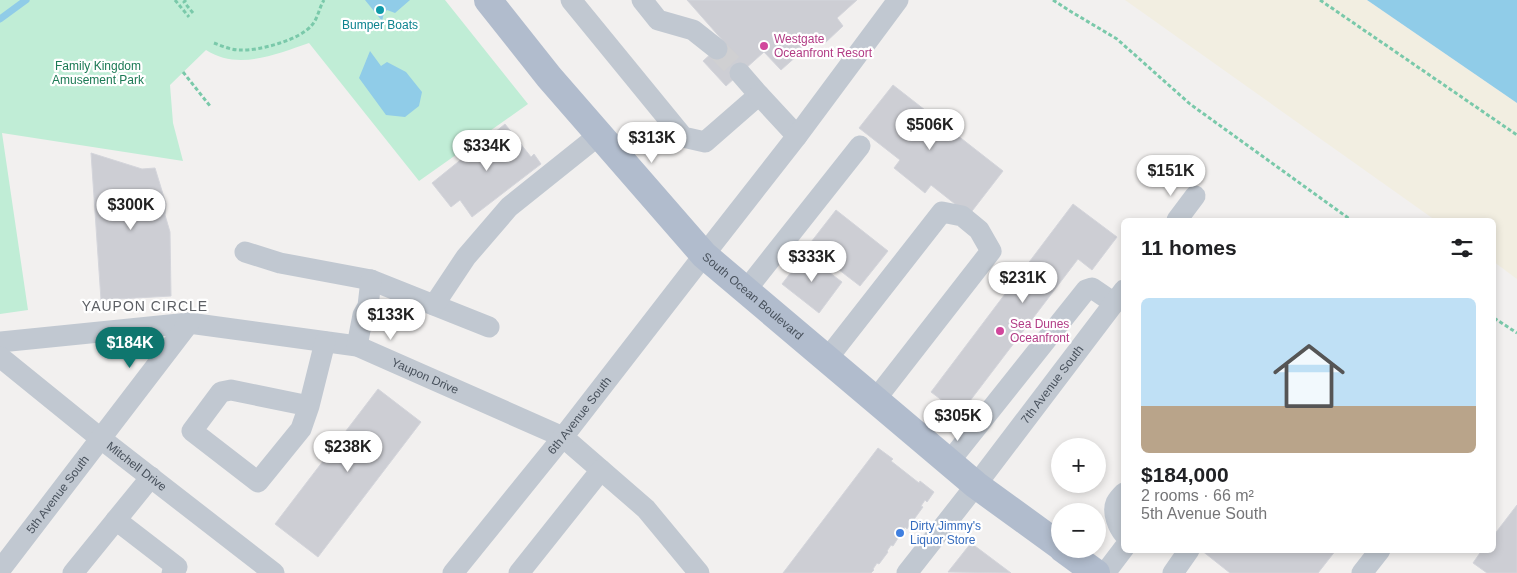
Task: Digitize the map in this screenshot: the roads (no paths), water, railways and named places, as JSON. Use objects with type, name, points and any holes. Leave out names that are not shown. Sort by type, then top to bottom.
[{"type":"main road","name":"South Ocean Boulevard","points":[[488,0],[549,77],[704,255],[976,485],[1051,539]]},
{"type":"main road","points":[[1075,558],[1096,573]]},
{"type":"street","points":[[571,0],[683,137],[705,142],[759,96]]},
{"type":"street","points":[[642,0],[658,20],[693,30],[717,49]]},
{"type":"street","name":"6th Avenue South","points":[[453,573],[563,437],[797,136],[898,0]]},
{"type":"street","points":[[740,73],[797,136]]},
{"type":"street","points":[[434,306],[466,257],[509,206],[598,134]]},
{"type":"street","points":[[746,290],[860,146]]},
{"type":"street","points":[[1178,218],[1195,196]]},
{"type":"street","points":[[827,359],[942,212],[962,216],[979,230],[992,251],[875,400]]},
{"type":"street","points":[[245,252],[280,263],[371,280],[489,327]]},
{"type":"street","points":[[357,346],[363,315],[368,306],[371,280]]},
{"type":"street","points":[[949,462],[1086,290],[1092,288],[1119,297]]},
{"type":"street","name":"7th Avenue South","points":[[907,573],[1119,297]]},
{"type":"street","name":"Yaupon Drive","points":[[0,342],[188,323],[357,346],[563,437],[646,509],[699,573]]},
{"type":"street","name":"5th Avenue South","points":[[0,570],[188,323]]},
{"type":"street","points":[[309,406],[231,390],[221,392],[192,431],[258,482],[301,429],[309,406],[325,342]]},
{"type":"street","name":"Mitchell Drive","points":[[0,357],[100,438],[274,573]]},
{"type":"street","points":[[519,573],[601,470]]},
{"type":"street","points":[[72,573],[151,477]]},
{"type":"street","points":[[1121,497],[1115,504],[1121,530]]},
{"type":"street","points":[[116,520],[177,567],[172,573]]},
{"type":"street","points":[[1105,573],[1121,552]]},
{"type":"street","points":[[1173,573],[1187,553]]},
{"type":"street","points":[[1362,573],[1378,553]]},
{"type":"water","name":"Bumper Boats","points":[[365,0],[410,0],[395,13],[387,10],[382,21]]},
{"type":"water","points":[[1367,0],[1517,0],[1517,103]]},
{"type":"water","points":[[370,51],[381,66],[387,62],[406,72],[422,92],[419,106],[405,117],[386,115],[359,78]]},
{"type":"waterway","points":[[0,19],[26,0]]},
{"type":"tunnel","points":[[717,49],[740,73]]},
{"type":"place","name":"Bumper Boats","points":[[380,10]]},
{"type":"place","name":"Westgate Oceanfront Resort","points":[[764,46]]},
{"type":"place","name":"Sea Dunes Oceanfront","points":[[1000,331]]},
{"type":"place","name":"Dirty Jimmy's Liquor Store","points":[[900,533]]},
{"type":"district","name":"YAUPON CIRCLE","points":[[145,306]]},
{"type":"park label","name":"Family Kingdom Amusement Park","points":[[98,73]]}]
